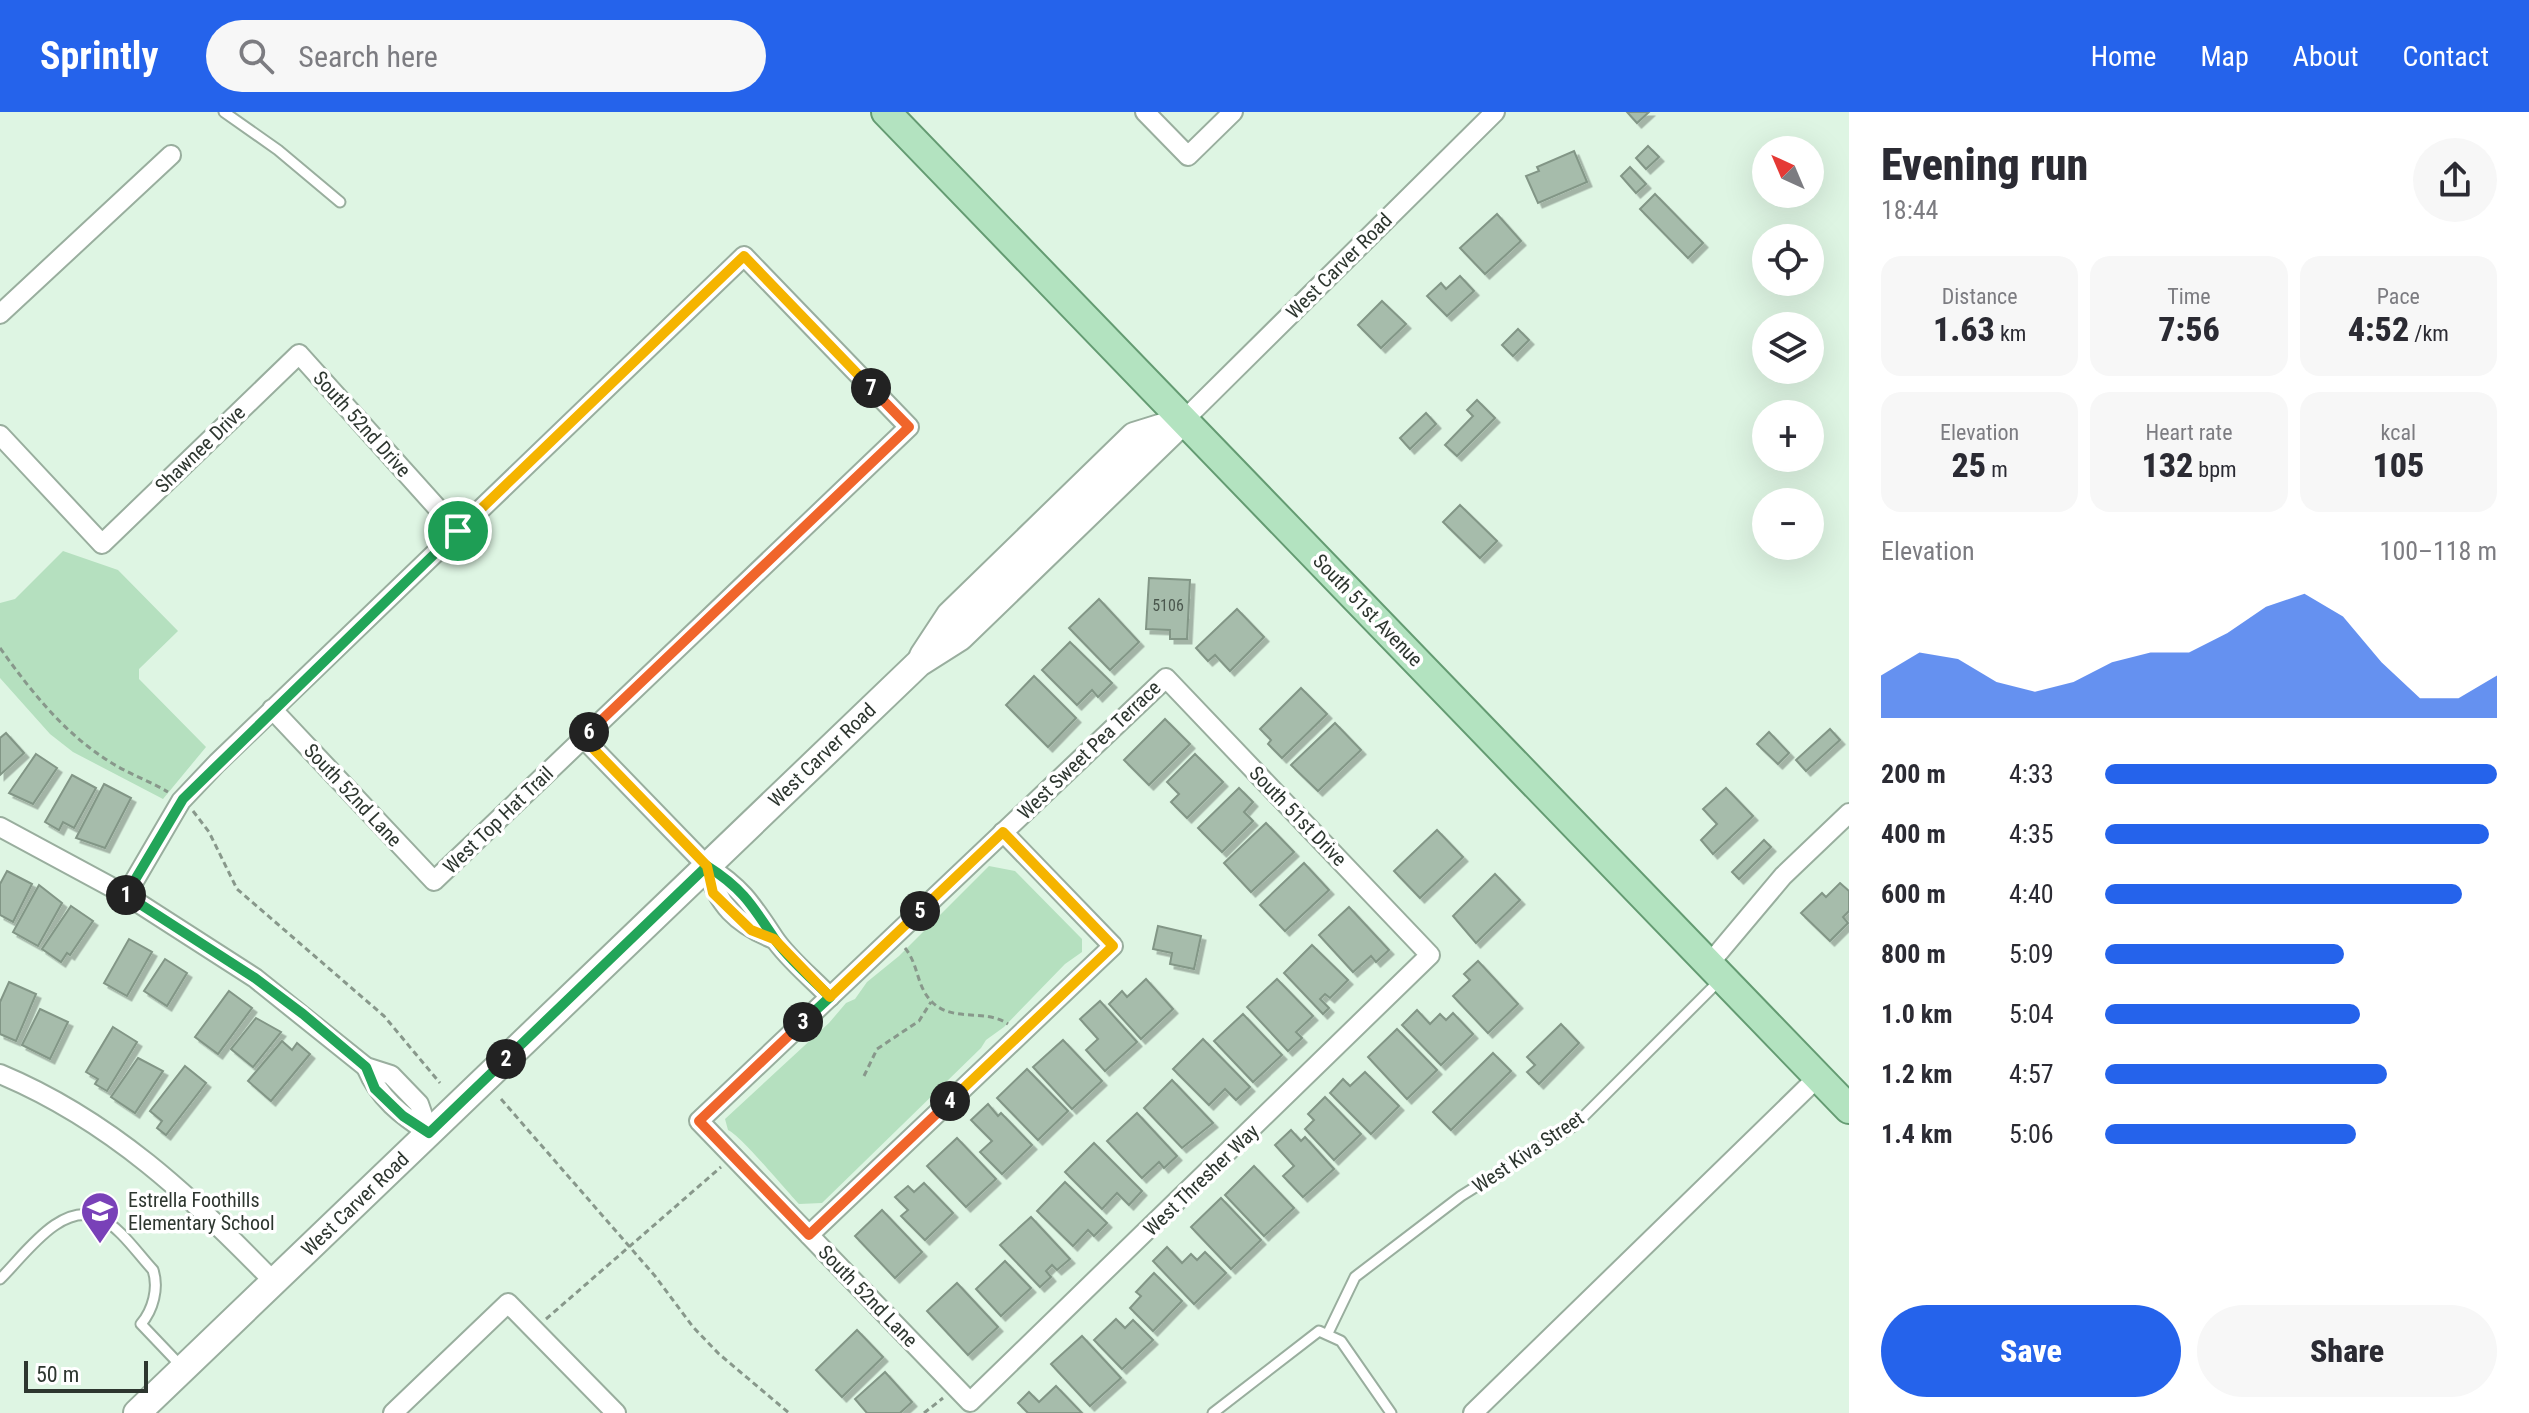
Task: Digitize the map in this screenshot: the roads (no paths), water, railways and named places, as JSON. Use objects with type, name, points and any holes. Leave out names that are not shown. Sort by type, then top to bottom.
[{"type":"main road","name":"South 51st Avenue","points":[[886,112],[1849,1109]]},
{"type":"street","points":[[1145,112],[1188,156],[1233,112]]},
{"type":"street","name":"West Carver Road","points":[[137,1413],[919,663],[960,637],[1495,112]]},
{"type":"street","points":[[0,314],[171,155]]},
{"type":"street","name":"West Top Hat Trail","points":[[434,881],[909,427],[744,256],[458,531]]},
{"type":"street","name":"South 52nd Drive","points":[[299,354],[458,531]]},
{"type":"street","name":"Shawnee Drive","points":[[0,435],[102,544],[299,354]]},
{"type":"street","points":[[126,895],[181,801],[458,531]]},
{"type":"street","name":"West Sweet Pea Terrace","points":[[699,1121],[1166,678]]},
{"type":"street","name":"South 51st Drive","points":[[1166,678],[1430,955]]},
{"type":"street","name":"South 52nd Lane","points":[[272,709],[434,881]]},
{"type":"street","points":[[583,738],[707,866],[730,880],[762,916],[774,939],[830,997]]},
{"type":"street","name":"West Kiva Street","points":[[1716,971],[1783,876],[1849,813]]},
{"type":"street","points":[[0,827],[126,895],[255,978],[366,1067],[375,1089],[403,1116],[429,1133]]},
{"type":"street","points":[[809,1235],[1113,946],[1003,832]]},
{"type":"street","name":"West Thresher Way","points":[[970,1402],[1430,955]]},
{"type":"street","points":[[0,1074],[53,1098],[123,1141],[214,1219],[274,1282]]},
{"type":"street","points":[[1473,1413],[1818,1077]]},
{"type":"street","name":"South 52nd Lane","points":[[699,1121],[970,1402]]},
{"type":"street","points":[[393,1413],[508,1303],[616,1413]]},
{"type":"lane","points":[[224,112],[278,150],[340,202]]},
{"type":"lane","name":"West Kiva Street","points":[[1328,1333],[1355,1277],[1461,1196],[1575,1125],[1716,971]]},
{"type":"lane","points":[[0,1279],[61,1221],[78,1214],[100,1218],[153,1270],[154,1295],[149,1315],[141,1324],[183,1369]]},
{"type":"lane","points":[[1213,1413],[1248,1389],[1310,1335],[1319,1331],[1341,1341],[1391,1413]]},
{"type":"place","name":"Estrella Foothills Elementary School","points":[[100,1245]]}]
